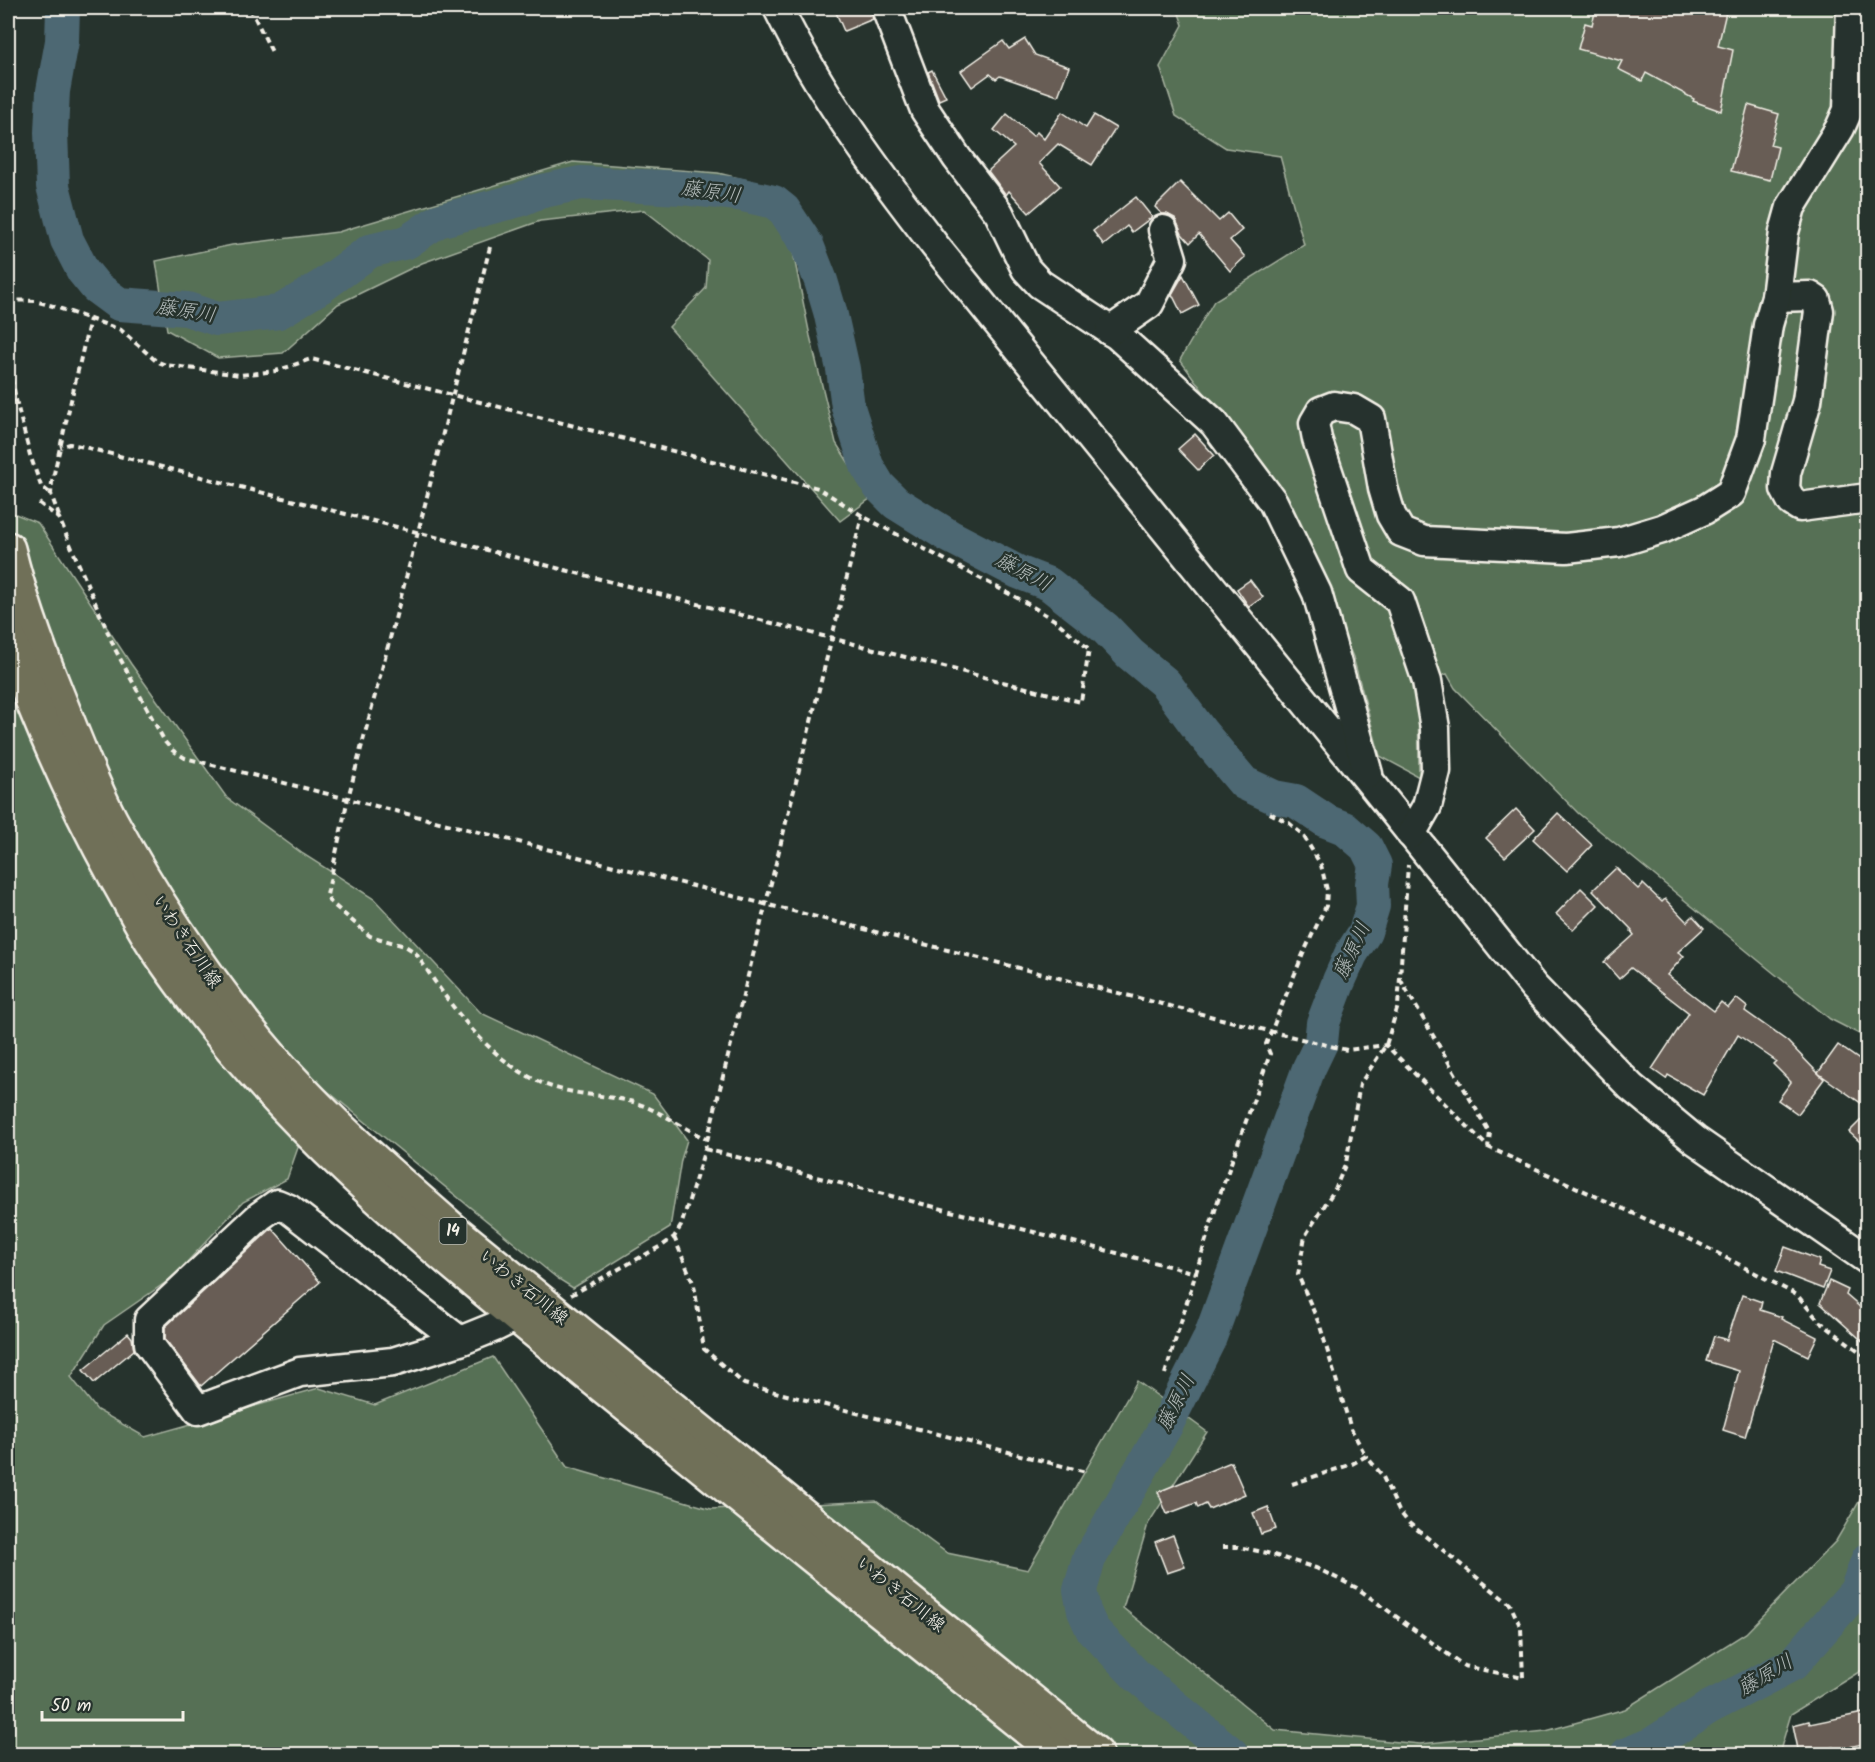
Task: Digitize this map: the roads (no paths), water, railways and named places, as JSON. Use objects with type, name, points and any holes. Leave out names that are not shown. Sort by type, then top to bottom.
[{"type":"main road","name":"いわき石川線","points":[[8,549],[34,639],[110,819],[158,901],[208,979],[261,1044],[312,1101],[378,1165],[455,1232],[532,1312],[1059,1755]]},
{"type":"main road","name":"いわき石川線","points":[[8,636],[28,693],[63,774],[103,853],[154,945],[196,1003],[246,1064],[299,1122],[430,1243],[532,1312],[1096,1755]]},
{"type":"street","points":[[778,8],[793,40],[836,111],[907,209],[1534,987],[1632,1087],[1695,1140],[1868,1260]]},
{"type":"street","points":[[886,8],[925,110],[957,158],[999,213],[1026,269],[1040,284],[1110,331],[1214,423],[1273,502],[1317,593],[1370,782]]},
{"type":"street","points":[[1411,834],[1427,806],[1436,771],[1435,728],[1427,681],[1400,601],[1361,570],[1317,439],[1314,423],[1321,411],[1334,406],[1354,409],[1371,419],[1383,488],[1391,515],[1401,532],[1424,541],[1488,546],[1566,548],[1619,542],[1662,529],[1704,510],[1731,493],[1751,439],[1768,325],[1776,297],[1784,232],[1791,207],[1840,128],[1848,110],[1851,8]]},
{"type":"street","points":[[1110,331],[1149,304],[1172,259],[1163,230]]},
{"type":"street","points":[[1776,297],[1810,296],[1816,300],[1819,311],[1807,401],[1786,473],[1785,489],[1792,502],[1800,507],[1868,498]]},
{"type":"street","points":[[460,1341],[289,1209],[277,1204],[260,1216],[149,1320],[149,1344],[198,1410],[300,1372],[393,1362],[460,1341],[532,1312]]},
{"type":"waterway","name":"藤原川","points":[[63,8],[62,41],[53,91],[51,132],[53,186],[67,240],[83,271],[96,287],[119,304],[187,309],[217,319],[279,312],[322,286],[370,251],[407,242],[438,221],[519,200],[538,192],[581,183],[682,188],[738,194],[774,202],[784,210],[807,245],[821,281],[843,369],[848,407],[867,466],[879,486],[896,503],[949,536],[1018,572],[1049,584],[1105,628],[1130,654],[1165,683],[1202,733],[1244,783],[1274,797],[1296,801],[1326,821],[1344,828],[1366,847],[1375,865],[1372,884],[1373,906],[1365,932],[1351,954],[1339,981],[1323,1023],[1321,1043],[1309,1068],[1209,1340],[1167,1424],[1089,1559],[1080,1590],[1084,1611],[1092,1629],[1136,1675],[1232,1754]]},
{"type":"waterway","name":"藤原川","points":[[1627,1754],[1652,1744],[1708,1708],[1793,1664],[1856,1591],[1868,1559]]}]
